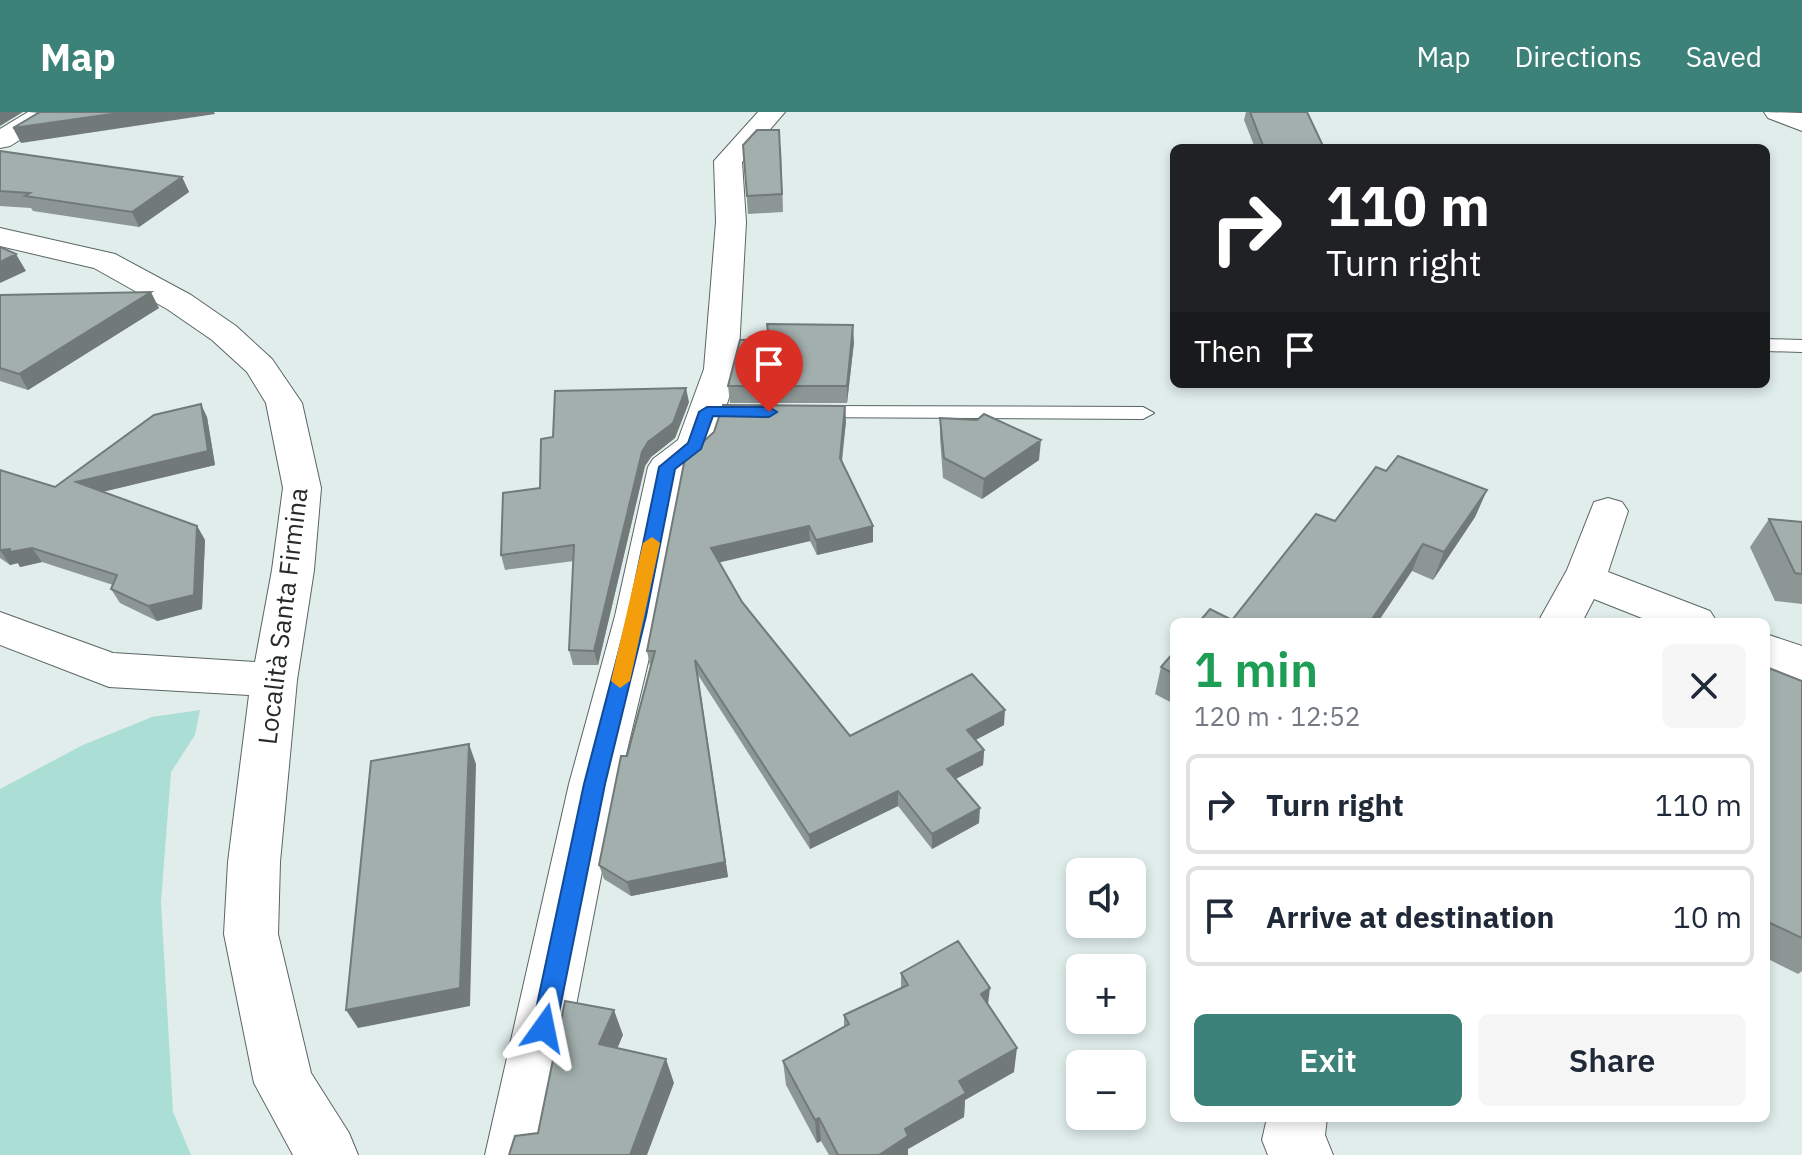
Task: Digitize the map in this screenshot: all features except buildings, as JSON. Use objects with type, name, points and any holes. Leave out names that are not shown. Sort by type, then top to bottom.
[{"type":"street","points":[[516,1155],[594,784],[637,616],[667,467],[695,445],[714,412],[721,369],[731,222],[728,161],[772,112]]},
{"type":"street","points":[[1777,112],[1802,123]]},
{"type":"street","points":[[0,140],[43,114]]},
{"type":"street","name":"Località Santa Firmina","points":[[0,237],[104,261],[179,302],[224,333],[260,366],[284,403],[302,488],[293,570],[274,680],[254,862],[251,934],[284,1083],[327,1155]]},
{"type":"street","points":[[1562,618],[1583,579],[1608,511]]},
{"type":"street","points":[[1583,579],[1685,618]]},
{"type":"street","points":[[0,628],[109,670],[274,680]]},
{"type":"street","points":[[1770,652],[1802,664]]},
{"type":"street","points":[[1296,1122],[1293,1140],[1302,1155]]},
{"type":"lane","points":[[1770,345],[1802,346]]},
{"type":"lane","points":[[785,412],[1143,413]]},
{"type":"green space","points":[[200,710],[195,735],[171,772],[161,902],[173,1112],[191,1155],[0,1155],[0,789],[83,745],[152,717]]},
{"type":"slow traffic","points":[[620,681],[652,543]]},
{"type":"route","points":[[544,1028],[594,784],[637,616],[667,467],[695,445],[707,412],[769,412]]}]
